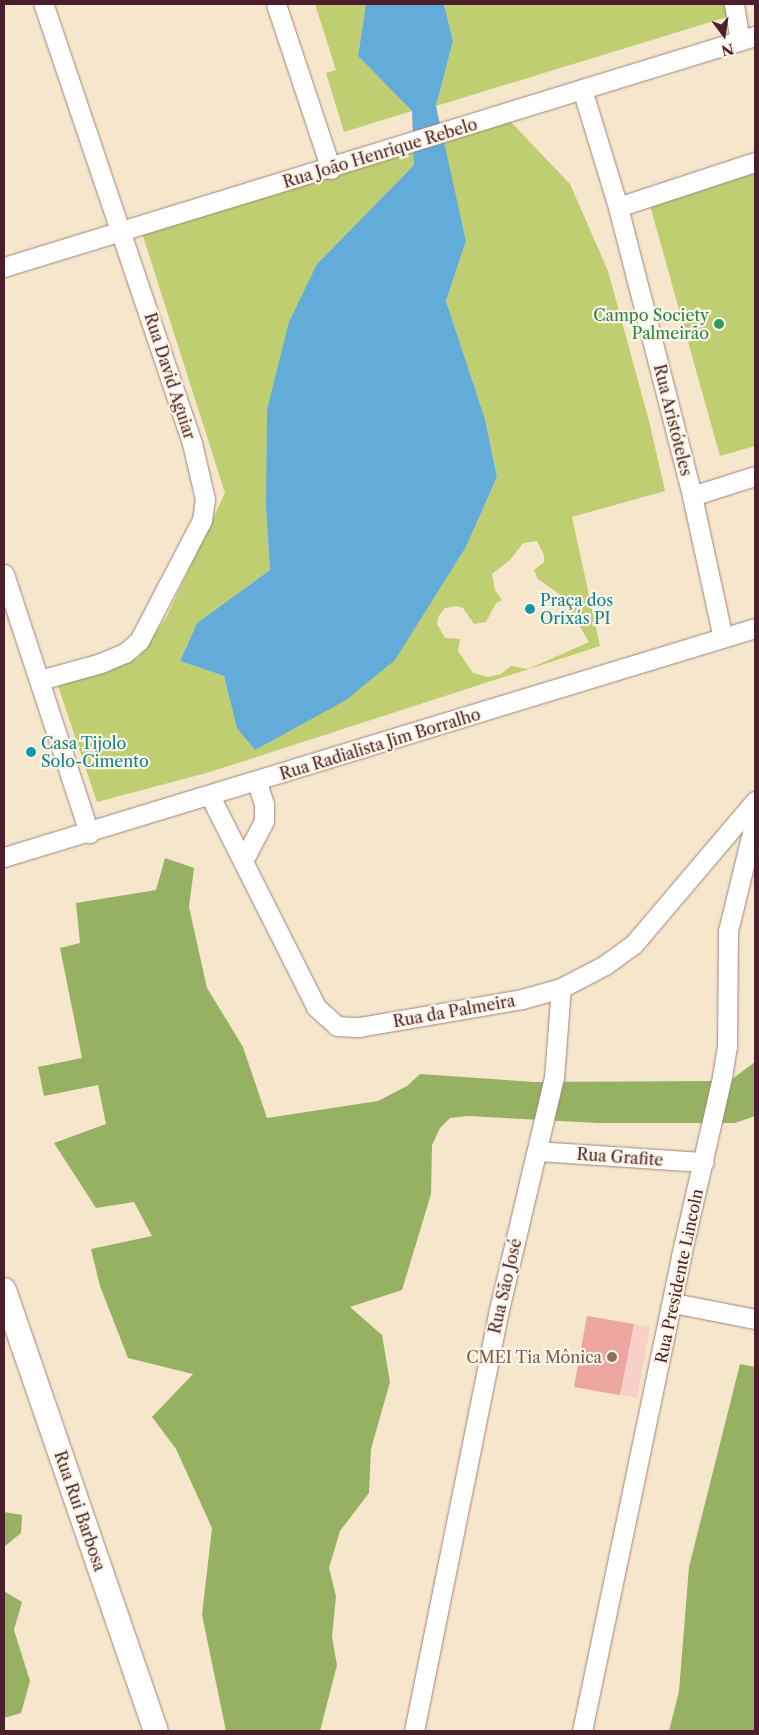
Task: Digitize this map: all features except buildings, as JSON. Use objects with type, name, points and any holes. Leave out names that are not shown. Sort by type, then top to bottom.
[{"type":"street","name":"Rua David Aguiar","points":[[40,680],[101,663],[125,653],[138,641],[202,520],[205,499],[192,443],[122,231],[43,4]]},
{"type":"street","points":[[276,4],[331,169]]},
{"type":"street","points":[[734,4],[748,39]]},
{"type":"street","name":"Rua João Henrique Rebelo","points":[[4,267],[331,169],[582,89],[748,39]]},
{"type":"street","name":"Rua Aristóteles","points":[[582,89],[618,207],[692,496],[724,638]]},
{"type":"street","points":[[618,207],[755,162]]},
{"type":"street","points":[[692,496],[755,476]]},
{"type":"street","points":[[4,574],[89,833]]},
{"type":"street","name":"Rua Radialista Jim Borralho","points":[[4,857],[257,782],[755,628]]},
{"type":"street","points":[[243,862],[264,821],[264,804],[257,782]]},
{"type":"street","name":"Rua da Palmeira","points":[[210,796],[300,981],[316,1007],[337,1026],[389,1023],[522,999],[561,988],[605,966],[633,945],[755,801]]},
{"type":"street","name":"Rua Presidente Lincoln","points":[[582,1731],[722,1077],[727,1047],[728,931],[755,820]]},
{"type":"street","name":"Rua São José","points":[[414,1731],[498,1314],[554,1078],[561,988]]},
{"type":"street","name":"Rua Grafite","points":[[537,1151],[704,1162]]},
{"type":"street","name":"Rua Rui Barbosa","points":[[4,1290],[156,1731]]},
{"type":"street","points":[[673,1303],[755,1318]]},
{"type":"shaded area","name":"CMEI Tia Mônica","points":[[587,1316],[650,1327],[637,1398],[574,1387]]},
{"type":"green space","points":[[315,4],[366,4],[358,56],[412,111],[344,132],[326,73],[336,70]]},
{"type":"green space","points":[[444,4],[725,4],[727,17],[436,106],[453,41]]},
{"type":"green space","points":[[508,119],[570,184],[608,271],[649,421],[665,491],[572,517],[600,646],[210,772],[97,802],[57,683],[138,658],[167,616],[225,493],[142,233],[414,149],[414,165],[317,264],[266,508],[270,570],[197,623],[180,661],[224,676],[237,727],[255,750],[395,659],[466,547],[497,477],[485,419],[446,301],[466,241],[443,142]],"holes":[[[537,541],[544,555],[544,562],[534,570],[538,579],[562,596],[589,642],[528,669],[511,666],[501,674],[488,677],[473,673],[458,651],[460,639],[445,638],[437,624],[438,617],[445,608],[457,606],[463,608],[474,624],[486,622],[496,603],[502,600],[495,590],[492,574],[510,560],[523,543]]]},
{"type":"green space","name":"Campo Society Palmeirão","points":[[755,173],[755,446],[720,456],[649,202]]},
{"type":"green space","points":[[165,858],[194,868],[189,907],[207,988],[243,1047],[267,1118],[378,1101],[407,1086],[420,1074],[534,1082],[715,1081],[732,1079],[755,1062],[755,1116],[735,1123],[598,1123],[468,1116],[450,1118],[440,1128],[432,1145],[431,1194],[402,1290],[350,1307],[382,1335],[390,1382],[371,1449],[369,1493],[340,1531],[329,1568],[336,1596],[332,1637],[337,1665],[320,1731],[226,1731],[202,1615],[212,1528],[176,1449],[152,1417],[193,1374],[128,1358],[100,1286],[91,1249],[152,1236],[134,1202],[96,1208],[54,1143],[106,1124],[98,1085],[44,1096],[38,1067],[82,1058],[60,948],[80,943],[76,903],[156,890]]},
{"type":"green space","points":[[740,1364],[755,1367],[755,1731],[669,1731],[679,1691],[689,1567]]},
{"type":"green space","points":[[4,1512],[22,1515],[21,1533],[4,1547]]},
{"type":"green space","points":[[4,1591],[22,1602],[14,1630],[30,1681],[21,1713],[4,1718]]},
{"type":"water","points":[[366,4],[444,4],[453,41],[436,106],[466,241],[446,301],[485,419],[497,477],[466,547],[395,660],[346,700],[255,750],[237,728],[224,676],[180,661],[197,623],[270,570],[266,508],[267,410],[289,322],[317,264],[414,165],[412,111],[358,56]]},
{"type":"place","name":"Campo Society Palmeirão","points":[[719,324]]},
{"type":"place","name":"Praça dos Orixás PI","points":[[530,609]]},
{"type":"place","name":"Casa Tijolo Solo-Cimento","points":[[31,752]]},
{"type":"place","name":"CMEI Tia Mônica","points":[[612,1357]]}]
